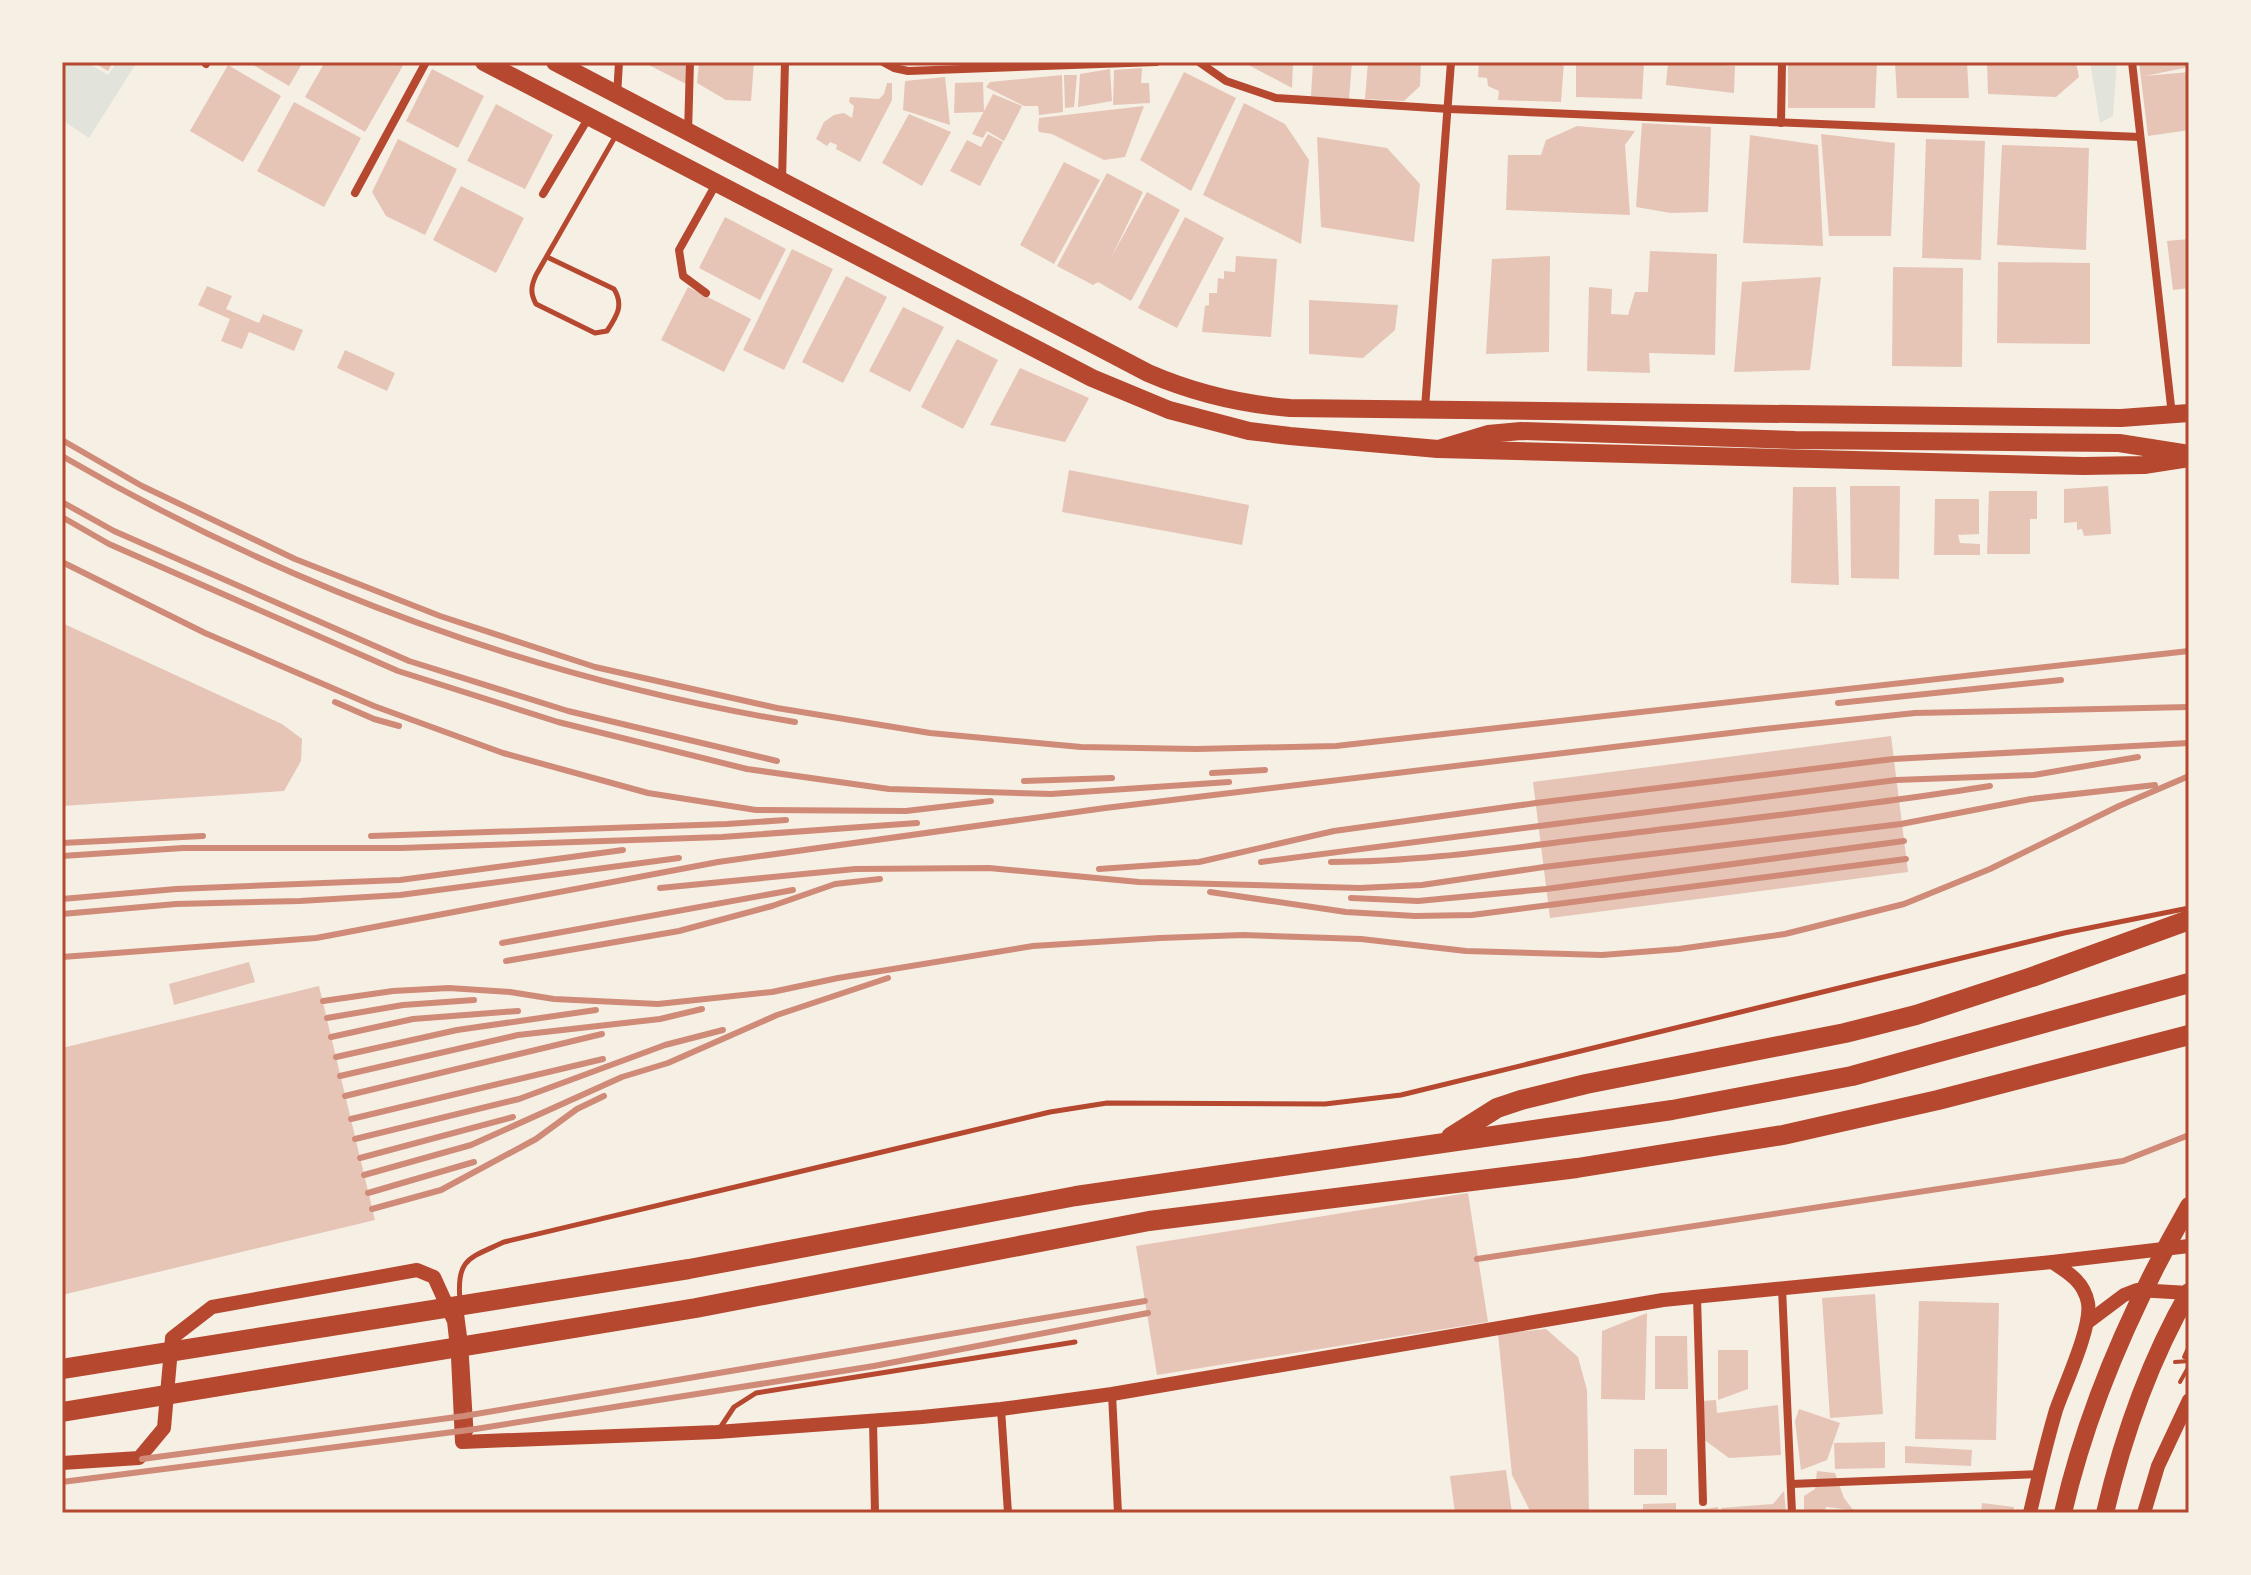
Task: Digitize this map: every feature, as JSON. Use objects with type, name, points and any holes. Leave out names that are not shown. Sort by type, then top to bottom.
[{"type":"highway","points":[[1441,1143],[1497,1108],[1521,1100],[1586,1084],[1845,1033],[1916,1015],[2189,920]]},
{"type":"highway","points":[[62,1369],[689,1269],[1076,1196],[1672,1110],[1852,1076],[2189,983]]},
{"type":"highway","points":[[62,1412],[696,1308],[1149,1221],[1577,1168],[1783,1135],[1938,1100],[2189,1035]]},
{"type":"main road","points":[[484,62],[1092,378],[1169,410],[1249,431],[1438,449],[2083,466],[2144,465],[2189,456]]},
{"type":"main road","points":[[555,62],[1174,385],[1203,394],[1261,406],[2121,418],[2181,414]]},
{"type":"main road","points":[[1438,449],[1479,436],[1521,431],[1795,440],[2119,443],[2189,456]]},
{"type":"main road","points":[[2063,1513],[2086,1429],[2108,1370],[2159,1257],[2189,1206]]},
{"type":"main road","points":[[2105,1513],[2146,1380],[2170,1326],[2189,1293]]},
{"type":"street","points":[[355,193],[426,62]]},
{"type":"street","points":[[617,97],[619,62]]},
{"type":"street","points":[[688,134],[690,62]]},
{"type":"street","points":[[782,182],[785,62]]},
{"type":"street","points":[[883,62],[908,71],[961,66],[1156,62]]},
{"type":"street","points":[[1199,62],[1226,81],[1276,98],[1449,109],[2140,137]]},
{"type":"street","points":[[1425,409],[1451,62]]},
{"type":"street","points":[[1781,123],[1782,62]]},
{"type":"street","points":[[2132,62],[2140,137],[2181,414]]},
{"type":"street","points":[[543,194],[590,117]]},
{"type":"street","points":[[706,293],[683,276],[679,250],[716,184]]},
{"type":"street","points":[[62,1463],[139,1458],[164,1428],[172,1338],[212,1307],[417,1270],[434,1277],[454,1321],[462,1442],[717,1432],[1001,1409],[1112,1394],[1697,1297],[2189,1246]]},
{"type":"street","points":[[2030,1513],[2056,1410],[2088,1322],[2089,1305],[2084,1288],[2071,1274],[2052,1262]]},
{"type":"street","points":[[1782,1288],[1792,1513]]},
{"type":"street","points":[[2088,1322],[2112,1303],[2137,1290],[2189,1293]]},
{"type":"street","points":[[1697,1297],[1703,1502]]},
{"type":"street","points":[[1112,1394],[1118,1513]]},
{"type":"street","points":[[2144,1513],[2158,1466],[2189,1400]]},
{"type":"street","points":[[1001,1409],[1008,1513]]},
{"type":"street","points":[[873,1421],[875,1513]]},
{"type":"street","points":[[1791,1484],[2039,1474]]},
{"type":"lane","points":[[547,257],[614,289],[620,299],[620,308],[607,331],[595,333],[536,304],[531,295],[532,284],[547,257],[618,132]]},
{"type":"lane","points":[[462,1442],[470,1435],[471,1427],[458,1277],[469,1258],[504,1242],[1081,1106],[1107,1103],[1325,1104],[1401,1095],[2064,933],[2189,908]]},
{"type":"lane","points":[[717,1432],[734,1407],[756,1393],[1075,1342]]},
{"type":"path","points":[[2189,1346],[2184,1357],[2189,1359]]},
{"type":"path","points":[[2176,1388],[2189,1366]]},
{"type":"shaded area","points":[[62,62],[86,62],[108,75],[117,62],[137,62],[89,138],[62,120]]},
{"type":"shaded area","points":[[2090,62],[2117,62],[2113,116],[2100,123]]},
{"type":"building","points":[[93,62],[113,62],[108,71]]},
{"type":"building","points":[[248,62],[303,62],[289,86]]},
{"type":"building","points":[[325,62],[405,62],[365,132],[305,97]]},
{"type":"building","points":[[643,62],[689,62],[688,85]]},
{"type":"building","points":[[699,62],[754,62],[751,101],[726,100],[697,83]]},
{"type":"building","points":[[1243,62],[1293,62],[1292,88]]},
{"type":"building","points":[[1313,62],[1352,62],[1349,99],[1311,96]]},
{"type":"building","points":[[1368,62],[1421,62],[1420,86],[1404,101],[1365,99]]},
{"type":"building","points":[[1479,62],[1564,62],[1561,102],[1498,100],[1499,91],[1488,86],[1487,78],[1478,77]]},
{"type":"building","points":[[1576,62],[1644,62],[1642,99],[1576,97]]},
{"type":"building","points":[[1668,62],[1735,66],[1734,93],[1666,85]]},
{"type":"building","points":[[1788,62],[1877,62],[1875,108],[1788,108]]},
{"type":"building","points":[[1895,62],[1967,62],[1969,98],[1897,98]]},
{"type":"building","points":[[1987,62],[2076,62],[2079,77],[2056,97],[1988,94]]},
{"type":"building","points":[[2139,62],[2189,62],[2189,67],[2145,76],[2189,72],[2189,130],[2148,136]]},
{"type":"building","points":[[228,65],[281,96],[243,162],[190,131]]},
{"type":"building","points":[[1142,68],[1141,83],[1149,83],[1150,103],[1113,105],[1114,70]]},
{"type":"building","points":[[432,69],[484,96],[458,148],[406,121]]},
{"type":"building","points":[[1110,69],[1112,101],[1078,107],[1080,74]]},
{"type":"building","points":[[1184,72],[1236,98],[1191,191],[1140,160]]},
{"type":"building","points":[[1062,75],[1063,112],[1039,115],[1038,106],[1024,106],[986,87],[990,82]]},
{"type":"building","points":[[1064,75],[1077,75],[1074,107],[1065,108]]},
{"type":"building","points":[[945,77],[950,125],[903,110],[905,81]]},
{"type":"building","points":[[983,82],[984,112],[954,113],[955,83]]},
{"type":"building","points":[[887,83],[892,83],[892,100],[860,162],[836,149],[837,145],[830,142],[827,146],[816,139],[824,122],[834,115],[844,113],[852,118],[854,106],[849,102],[850,97],[879,99]]},
{"type":"building","points":[[993,94],[1022,106],[1004,141],[987,131],[983,138],[972,134]]},
{"type":"building","points":[[294,102],[361,138],[324,207],[257,171]]},
{"type":"building","points":[[1244,103],[1285,124],[1309,160],[1301,244],[1203,195]]},
{"type":"building","points":[[496,104],[553,135],[525,189],[467,161]]},
{"type":"building","points":[[1144,106],[1125,157],[1104,160],[1052,134],[1039,132],[1038,128],[1039,118]]},
{"type":"building","points":[[909,114],[951,132],[922,186],[882,163]]},
{"type":"building","points":[[1642,123],[1711,127],[1708,212],[1671,213],[1636,207]]},
{"type":"building","points":[[1577,126],[1635,131],[1625,145],[1630,215],[1506,210],[1508,155],[1541,155],[1546,140]]},
{"type":"building","points":[[988,134],[1003,142],[980,186],[950,171],[967,140],[981,147]]},
{"type":"building","points":[[1821,134],[1895,143],[1891,236],[1829,236]]},
{"type":"building","points":[[1750,135],[1818,145],[1823,246],[1743,243]]},
{"type":"building","points":[[1317,137],[1387,148],[1420,184],[1414,242],[1321,227]]},
{"type":"building","points":[[398,139],[457,169],[425,235],[386,216],[372,192]]},
{"type":"building","points":[[1926,139],[1985,141],[1981,260],[1922,258]]},
{"type":"building","points":[[2002,145],[2089,148],[2086,250],[1997,245]]},
{"type":"building","points":[[1064,162],[1100,180],[1054,264],[1020,245]]},
{"type":"building","points":[[1107,173],[1143,192],[1111,258],[1147,192],[1180,210],[1131,301],[1098,282],[1093,285],[1057,266]]},
{"type":"building","points":[[461,186],[524,218],[496,273],[433,240]]},
{"type":"building","points":[[725,217],[786,249],[760,300],[699,268]]},
{"type":"building","points":[[1185,217],[1224,238],[1177,328],[1138,308]]},
{"type":"building","points":[[2189,239],[2189,288],[2173,290],[2167,241]]},
{"type":"building","points":[[792,249],[833,269],[784,370],[743,350]]},
{"type":"building","points":[[1650,251],[1717,254],[1715,355],[1649,353],[1650,373],[1587,371],[1589,287],[1612,289],[1611,314],[1628,315],[1635,292],[1648,292]]},
{"type":"building","points":[[1236,256],[1277,259],[1271,337],[1202,332],[1209,293],[1217,293],[1218,278],[1224,279],[1224,271],[1235,272]]},
{"type":"building","points":[[1550,256],[1549,352],[1486,354],[1492,259]]},
{"type":"building","points":[[1998,262],[2090,263],[2090,344],[1997,343]]},
{"type":"building","points":[[1893,267],[1963,268],[1962,367],[1892,366]]},
{"type":"building","points":[[846,276],[887,297],[843,383],[802,362]]},
{"type":"building","points":[[1821,277],[1810,370],[1734,372],[1742,282]]},
{"type":"building","points":[[207,286],[232,296],[226,309],[259,323],[263,314],[303,330],[294,351],[249,332],[242,349],[221,341],[230,319],[198,305]]},
{"type":"building","points":[[688,287],[751,319],[724,372],[661,340]]},
{"type":"building","points":[[1309,300],[1398,305],[1395,330],[1363,358],[1309,354]]},
{"type":"building","points":[[903,307],[944,327],[910,392],[869,371]]},
{"type":"building","points":[[957,339],[998,360],[963,429],[921,407]]},
{"type":"building","points":[[345,350],[395,373],[387,391],[337,368]]},
{"type":"building","points":[[1020,368],[1089,398],[1065,442],[990,425]]},
{"type":"building","points":[[1069,470],[1249,505],[1242,545],[1062,512]]},
{"type":"building","points":[[1850,486],[1900,486],[1899,579],[1851,578]]},
{"type":"building","points":[[2108,486],[2111,534],[2084,536],[2082,529],[2077,530],[2077,522],[2064,523],[2064,489]]},
{"type":"building","points":[[1793,487],[1836,487],[1839,585],[1791,583]]},
{"type":"building","points":[[1989,491],[2037,491],[2037,519],[2030,519],[2030,554],[1987,554]]},
{"type":"building","points":[[1935,499],[1979,499],[1979,534],[1958,535],[1960,543],[1980,544],[1980,555],[1934,555]]},
{"type":"building","points":[[62,623],[282,724],[302,739],[301,761],[284,791],[62,806]]},
{"type":"building","points":[[1891,736],[1908,872],[1550,918],[1533,782]]},
{"type":"building","points":[[249,962],[255,982],[174,1005],[169,984]]},
{"type":"building","points":[[319,986],[375,1220],[62,1295],[62,1048]]},
{"type":"building","points":[[1468,1193],[1488,1322],[1157,1375],[1136,1246]]},
{"type":"building","points":[[1875,1294],[1883,1414],[1830,1418],[1822,1298]]},
{"type":"building","points":[[1919,1301],[1999,1303],[1996,1440],[1915,1439]]},
{"type":"building","points":[[1647,1313],[1645,1400],[1601,1399],[1602,1331]]},
{"type":"building","points":[[1546,1329],[1578,1357],[1587,1390],[1589,1513],[1531,1513],[1512,1475],[1498,1334]]},
{"type":"building","points":[[1655,1336],[1687,1336],[1688,1389],[1655,1389]]},
{"type":"building","points":[[1718,1350],[1748,1350],[1748,1389],[1718,1400]]},
{"type":"building","points":[[1716,1400],[1717,1413],[1778,1405],[1781,1455],[1729,1458],[1703,1439],[1702,1401]]},
{"type":"building","points":[[1799,1409],[1840,1423],[1827,1460],[1801,1470],[1795,1421]]},
{"type":"building","points":[[1885,1442],[1885,1468],[1835,1469],[1834,1443]]},
{"type":"building","points":[[1905,1446],[1972,1450],[1971,1466],[1905,1463]]},
{"type":"building","points":[[1634,1449],[1667,1449],[1667,1495],[1634,1495]]},
{"type":"building","points":[[1506,1470],[1512,1513],[1455,1513],[1450,1476]]},
{"type":"building","points":[[1817,1471],[1835,1473],[1844,1498],[1853,1510],[1826,1507],[1824,1513],[1804,1513],[1804,1496],[1815,1489]]},
{"type":"building","points":[[1784,1491],[1786,1513],[1722,1513],[1721,1508],[1773,1504]]},
{"type":"building","points":[[1676,1503],[1676,1513],[1643,1513],[1643,1504]]},
{"type":"building","points":[[1982,1503],[2014,1507],[2013,1513],[1981,1513]]},
{"type":"building","points":[[1718,1507],[1719,1513],[1691,1513],[1691,1511]]},
{"type":"railway","points":[[62,440],[142,486],[295,559],[440,616],[595,667],[777,708],[930,733],[1081,747],[1196,749],[1336,746],[2189,651]]},
{"type":"railway","points":[[62,456],[235,547],[325,587],[416,622],[509,654],[604,681],[699,704],[795,722]]},
{"type":"railway","points":[[62,502],[114,531],[409,661],[568,711],[777,761]]},
{"type":"railway","points":[[62,517],[109,544],[398,671],[558,722],[747,769],[889,789],[1051,794],[1229,782]]},
{"type":"railway","points":[[62,562],[205,633],[374,706],[503,753],[648,793],[756,810],[906,811],[991,801]]},
{"type":"railway","points":[[1838,703],[2061,680]]},
{"type":"railway","points":[[335,702],[399,726]]},
{"type":"railway","points":[[62,957],[316,938],[718,862],[1105,808],[1755,730],[1915,713],[2189,707]]},
{"type":"railway","points":[[1099,869],[1199,862],[1334,831],[1893,759],[2189,743]]},
{"type":"railway","points":[[1261,862],[1896,780],[2034,775],[2138,757]]},
{"type":"railway","points":[[1212,773],[1265,770]]},
{"type":"railway","points":[[323,1001],[393,991],[449,988],[554,999],[658,1004],[772,992],[1033,946],[1160,938],[1243,935],[1361,939],[1466,951],[1602,955],[1679,949],[1785,934],[1904,904],[1990,869],[2119,806],[2189,776]]},
{"type":"railway","points":[[1024,781],[1112,778]]},
{"type":"railway","points":[[660,888],[855,869],[989,868],[1139,882],[1360,888],[1422,885],[1544,867],[1901,824],[2031,799],[2155,785]]},
{"type":"railway","points":[[1331,862],[1470,853],[1990,786]]},
{"type":"railway","points":[[371,836],[786,820]]},
{"type":"railway","points":[[62,856],[183,848],[401,848],[722,837],[917,823]]},
{"type":"railway","points":[[62,843],[203,836]]},
{"type":"railway","points":[[1351,898],[1418,901],[1546,889],[1904,841]]},
{"type":"railway","points":[[62,899],[176,889],[400,880],[623,850]]},
{"type":"railway","points":[[62,914],[176,904],[400,895],[679,858]]},
{"type":"railway","points":[[1210,892],[1346,912],[1472,915],[1906,859]]},
{"type":"railway","points":[[506,961],[679,931],[772,906],[835,884],[880,879]]},
{"type":"railway","points":[[502,943],[793,890]]},
{"type":"railway","points":[[364,1175],[471,1145],[622,1077],[668,1063],[777,1015],[888,978]]},
{"type":"railway","points":[[327,1018],[403,1005],[474,1000]]},
{"type":"railway","points":[[340,1076],[518,1035],[660,1019],[702,1009]]},
{"type":"railway","points":[[336,1057],[457,1030],[596,1010]]},
{"type":"railway","points":[[331,1037],[413,1019],[518,1011]]},
{"type":"railway","points":[[355,1139],[519,1099],[665,1045],[723,1030]]},
{"type":"railway","points":[[345,1096],[602,1034]]},
{"type":"railway","points":[[351,1119],[603,1059]]},
{"type":"railway","points":[[372,1209],[441,1190],[536,1139],[577,1109],[604,1096]]},
{"type":"railway","points":[[360,1158],[513,1117]]},
{"type":"railway","points":[[1477,1259],[2123,1161],[2189,1135]]},
{"type":"railway","points":[[368,1193],[474,1162]]},
{"type":"railway","points":[[142,1459],[464,1416],[1145,1301]]},
{"type":"railway","points":[[62,1482],[469,1430],[874,1366],[1148,1313]]}]
